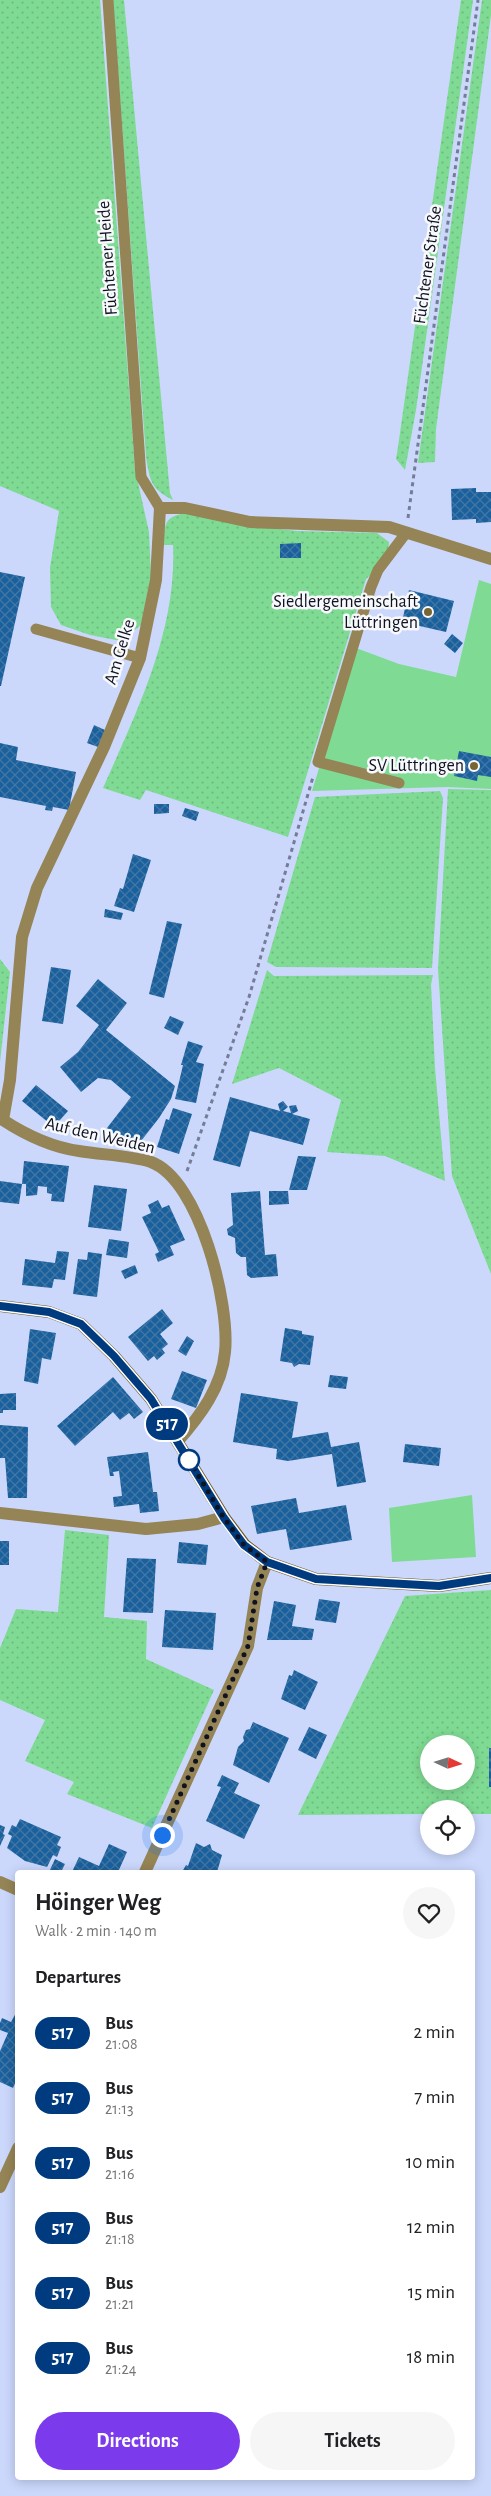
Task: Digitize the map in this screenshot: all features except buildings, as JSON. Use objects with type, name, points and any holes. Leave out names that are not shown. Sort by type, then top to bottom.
[{"type":"street","points":[[160,508],[185,508],[250,522],[389,527],[491,559]]},
{"type":"street","name":"Am Gelke","points":[[1,1120],[10,1080],[22,937],[37,888],[104,747],[140,658],[156,580],[160,508]]},
{"type":"street","name":"Auf den Weiden","points":[[1,1120],[27,1136],[76,1151],[151,1162],[168,1173],[181,1188],[212,1253],[223,1301],[225,1352],[217,1386],[197,1420],[178,1441]]},
{"type":"street","points":[[0,1306],[49,1312],[81,1324],[114,1356],[151,1399],[224,1518],[244,1545],[267,1562],[316,1579],[439,1586],[491,1578]]},
{"type":"street","points":[[0,1513],[146,1529],[198,1524],[224,1518]]},
{"type":"street","points":[[146,1870],[248,1646],[257,1588],[267,1562]]},
{"type":"street","points":[[0,1882],[15,1889]]},
{"type":"street","points":[[0,2187],[15,2154]]},
{"type":"lane","name":"Füchtener Heide","points":[[108,0],[140,476],[160,508]]},
{"type":"lane","points":[[398,783],[318,762],[371,587],[378,570],[406,533]]},
{"type":"lane","points":[[36,629],[140,658]]},
{"type":"path","name":"Füchtener Straße","points":[[406,533],[478,0]]},
{"type":"path","points":[[181,1188],[249,997],[318,762]]},
{"type":"green space","points":[[0,0],[100,0],[135,469],[149,532],[151,576],[141,625],[121,641],[90,635],[61,625],[51,607],[50,568],[59,511],[0,486]]},
{"type":"green space","points":[[113,0],[124,0],[170,493],[173,500],[156,488],[150,478],[146,457]]},
{"type":"green space","points":[[461,0],[473,0],[416,410],[405,470],[396,459]]},
{"type":"green space","points":[[482,0],[491,0],[491,15],[436,429],[435,462],[418,463]]},
{"type":"green space","points":[[186,513],[235,524],[297,531],[377,533],[389,542],[382,562],[366,579],[288,837],[146,790],[140,800],[103,788],[141,700],[162,639],[173,577],[173,545],[163,545],[165,526],[173,517]]},
{"type":"green space","points":[[479,580],[491,584],[491,789],[447,787],[312,791],[356,648],[399,664],[456,677]]},
{"type":"green space","points":[[448,789],[491,790],[491,1274],[452,1176],[438,969]]},
{"type":"green space","points":[[440,791],[443,798],[432,968],[276,967],[267,962],[315,797]]},
{"type":"green space","points":[[0,959],[10,972],[0,1062]]},
{"type":"green space","points":[[267,970],[274,976],[433,975],[431,984],[435,1068],[445,1181],[385,1156],[327,1152],[341,1100],[279,1068],[232,1084]]},
{"type":"green space","points":[[472,1495],[476,1557],[392,1562],[389,1508]]},
{"type":"green space","points":[[65,1530],[109,1535],[104,1617],[147,1621],[146,1659],[214,1690],[152,1828],[67,1794],[74,1782],[25,1761],[45,1720],[0,1700],[0,1648],[16,1609],[58,1612]]},
{"type":"green space","points":[[491,1590],[491,1814],[475,1814],[475,1800],[420,1800],[420,1814],[298,1815],[405,1596]]},
{"type":"bus line","name":"517","points":[[0,1306],[49,1312],[81,1324],[114,1356],[151,1399],[224,1518],[244,1545],[267,1562],[316,1579],[439,1586],[491,1578]]},
{"type":"place","name":"Siedlergemeinschaft Lüttringen","points":[[428,612]]},
{"type":"place","name":"SV Lüttringen","points":[[474,766]]},
{"type":"route","points":[[162,1835],[248,1646],[257,1588],[267,1562],[244,1545],[224,1518],[189,1460]]}]
